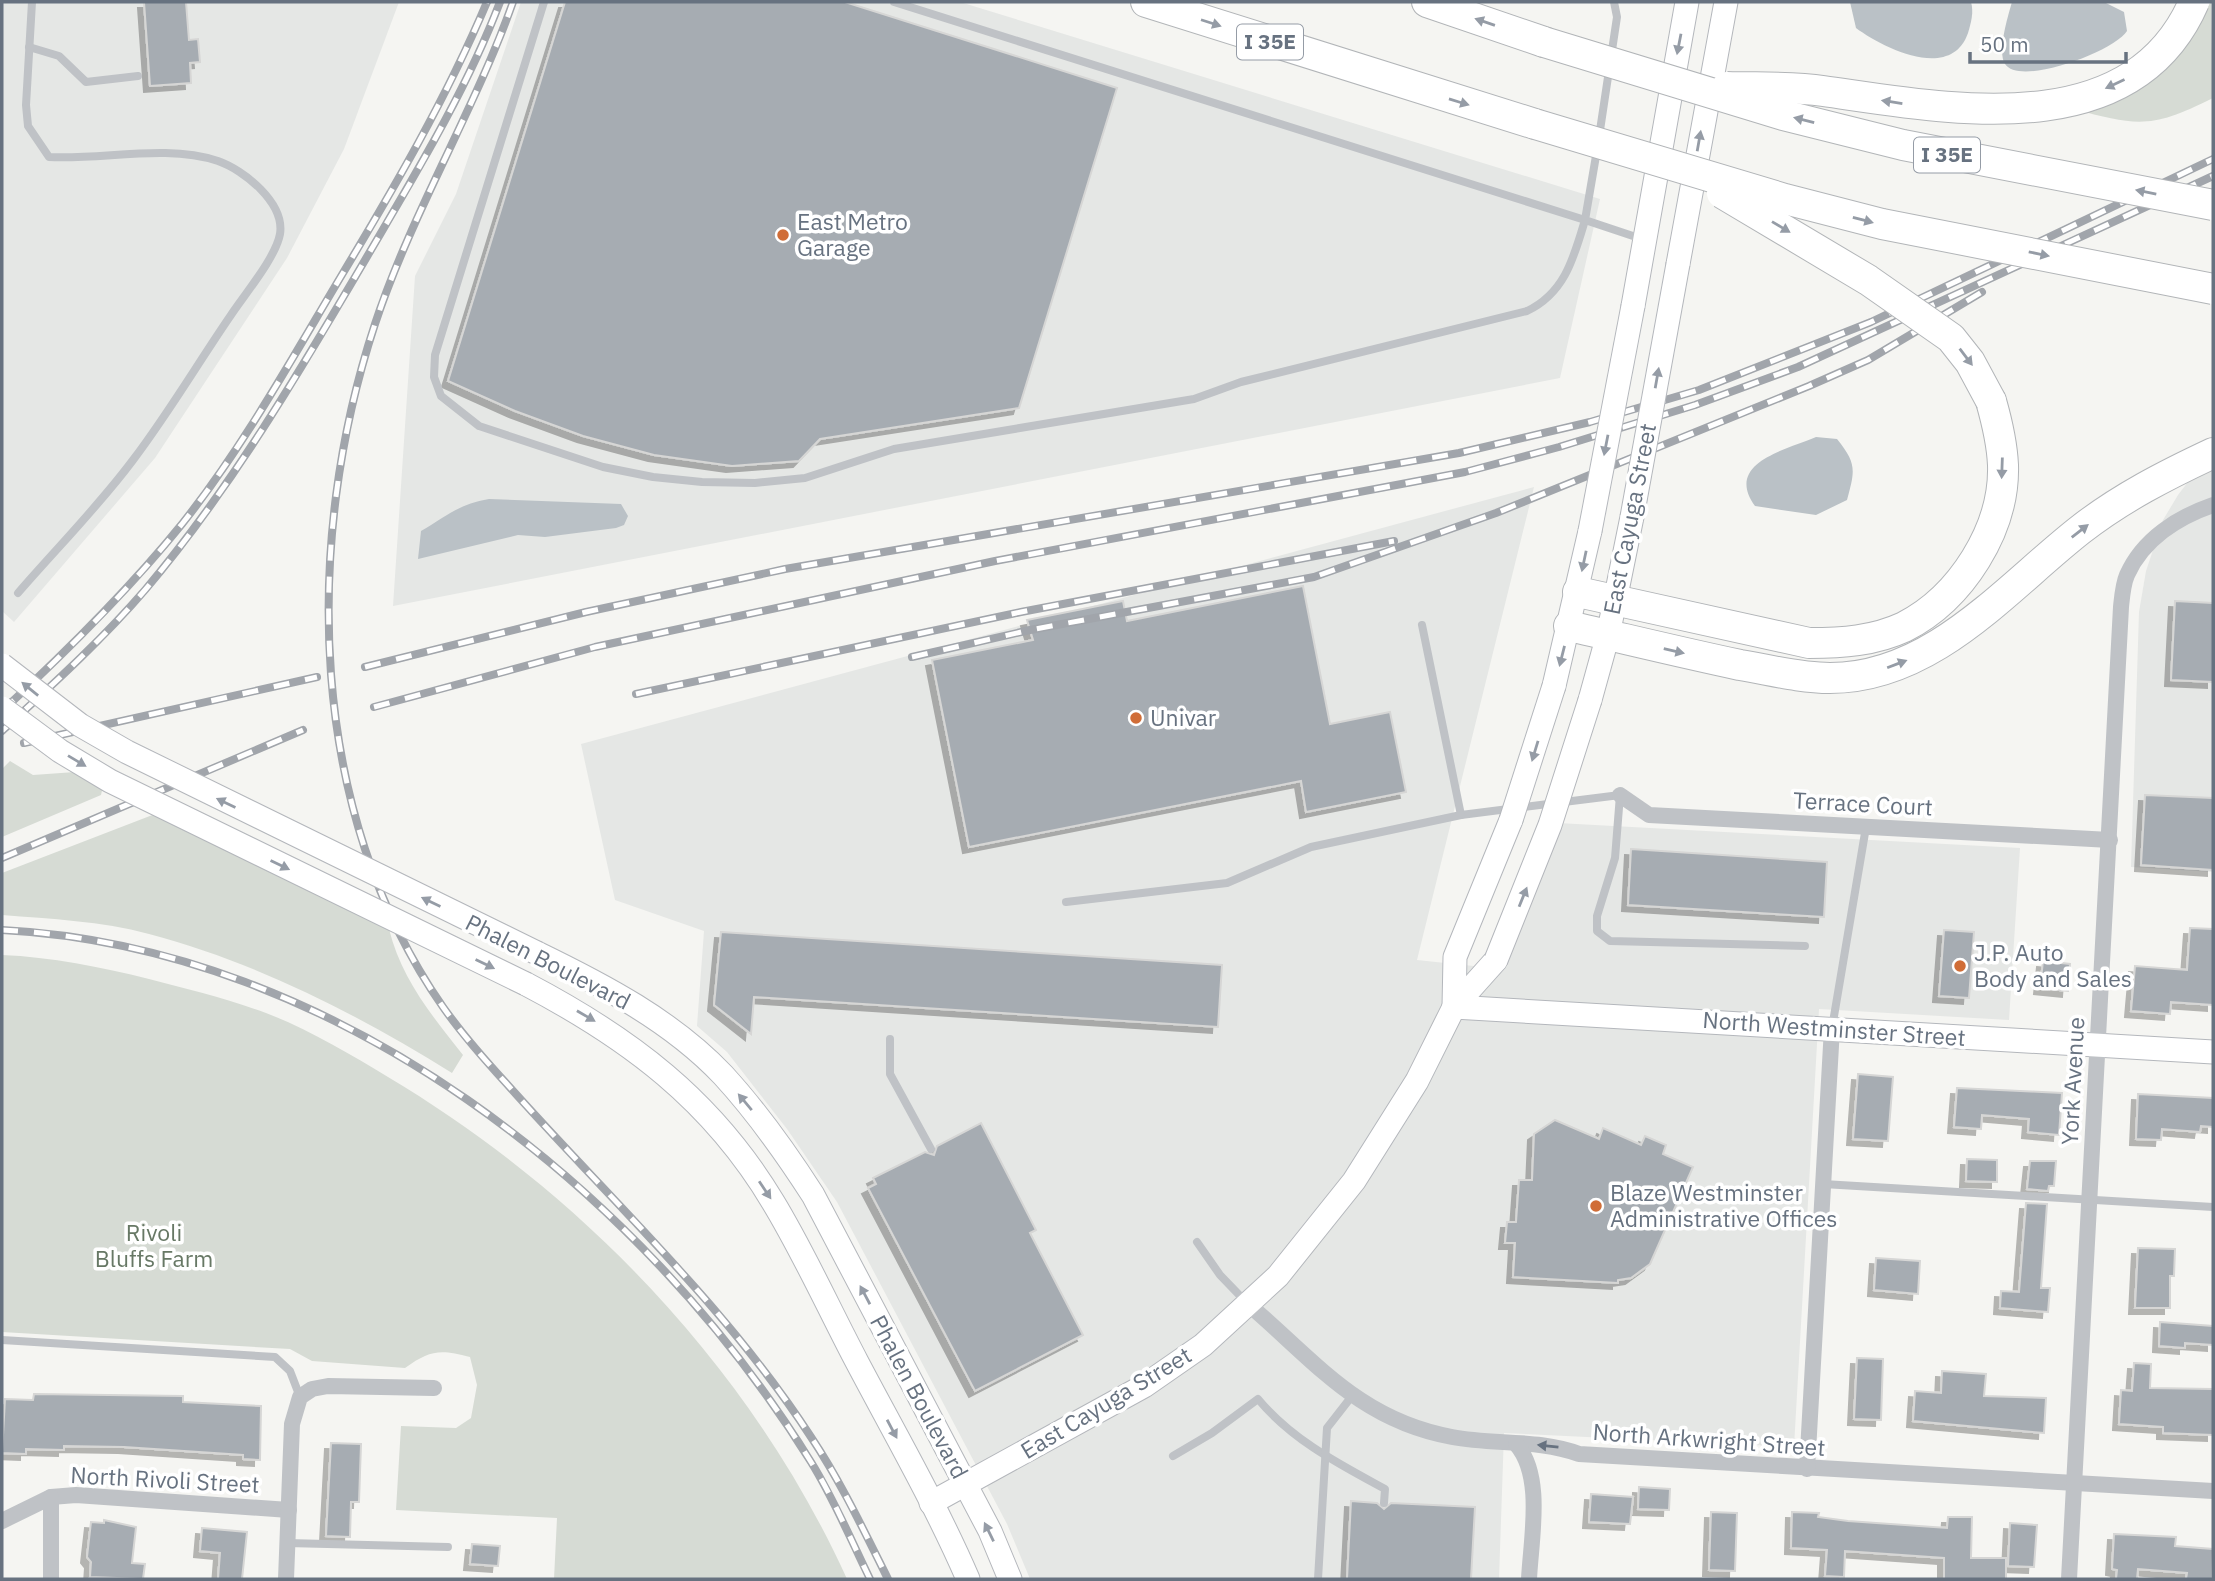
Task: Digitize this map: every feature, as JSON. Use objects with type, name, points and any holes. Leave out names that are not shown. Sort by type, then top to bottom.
[{"type":"highway","name":"I 35E","points":[[1146,2],[1680,168],[1882,224],[2213,289]]},
{"type":"highway","name":"I 35E","points":[[1427,2],[1544,42],[1783,115],[1903,145],[2213,205]]},
{"type":"highway","points":[[1685,85],[1820,90],[1956,109],[2010,110],[2059,103],[2092,95],[2125,80],[2146,66],[2168,45],[2194,2]]},
{"type":"highway","points":[[1578,592],[1809,643],[1843,643],[1870,639],[1903,627],[1934,608],[1957,584],[1982,546],[1997,507],[2003,467],[1999,431],[1991,401],[1970,362],[1951,338],[1847,267],[1680,168]]},
{"type":"highway","points":[[1569,626],[1792,675],[1830,678],[1891,668],[1924,653],[1967,624],[2081,529],[2133,492],[2213,453]]},
{"type":"main road","name":"East Cayuga Street","points":[[1454,1007],[1455,957],[1511,820],[1554,686],[1578,592],[1633,306],[1687,2]]},
{"type":"main road","name":"East Cayuga Street","points":[[931,1503],[1144,1386],[1203,1345],[1278,1276],[1354,1181],[1417,1081],[1454,1007],[1496,960],[1550,825],[1608,635],[1726,2]]},
{"type":"main road","name":"Phalen Boulevard","points":[[2,665],[80,724],[138,758],[603,985],[664,1026],[722,1074],[770,1132],[813,1195],[990,1531],[1010,1579]]},
{"type":"main road","name":"Phalen Boulevard","points":[[2,708],[60,751],[110,781],[590,1017],[648,1059],[691,1097],[729,1139],[774,1202],[968,1579]]},
{"type":"main road","name":"North Westminster Street","points":[[1454,1007],[2213,1052]]},
{"type":"street","name":"York Avenue","points":[[2069,1579],[2121,607],[2126,577],[2140,555],[2162,531],[2186,514],[2213,505]]},
{"type":"street","name":"Terrace Court","points":[[1620,795],[1648,815],[2110,840]]},
{"type":"street","points":[[1807,1469],[1832,1028]]},
{"type":"street","name":"North Arkwright Street","points":[[1248,1304],[1352,1396],[1382,1414],[1449,1437],[1552,1446],[1579,1454],[2213,1491]]},
{"type":"street","points":[[286,1579],[292,1424],[300,1397],[312,1389],[328,1386],[434,1388]]},
{"type":"street","points":[[1516,1444],[1525,1455],[1533,1475],[1529,1579]]},
{"type":"street","name":"North Rivoli Street","points":[[2,1521],[51,1497],[76,1494],[289,1510]]},
{"type":"street","points":[[51,1497],[51,1579]]},
{"type":"lane","points":[[18,593],[132,461],[253,281],[280,234],[280,220],[261,190],[220,162],[193,156],[155,154],[86,159],[49,157],[28,125],[26,105],[32,2]]},
{"type":"lane","points":[[544,2],[435,355],[434,377],[441,396],[478,426],[615,470],[702,482],[755,483],[804,478],[894,449],[1194,399],[1241,382],[1527,310],[1548,297],[1570,269],[1585,220],[1617,17],[1614,2]]},
{"type":"lane","points":[[894,2],[1645,239]]},
{"type":"lane","points":[[29,47],[59,56],[86,82],[138,76]]},
{"type":"lane","points":[[1422,625],[1461,815]]},
{"type":"lane","points":[[1066,902],[1227,883],[1311,846],[1461,815],[1620,795],[1615,858],[1597,916],[1597,931],[1610,941],[1805,946]]},
{"type":"lane","points":[[1832,1028],[1866,827]]},
{"type":"lane","points":[[890,1040],[890,1074],[931,1149]]},
{"type":"lane","points":[[1823,1184],[2213,1208]]},
{"type":"lane","points":[[1197,1242],[1220,1275],[1248,1304]]},
{"type":"lane","points":[[2,1340],[275,1357],[290,1371],[300,1397]]},
{"type":"lane","points":[[1318,1579],[1327,1428],[1352,1396]]},
{"type":"lane","points":[[1173,1456],[1212,1433],[1258,1399],[1271,1415],[1325,1457],[1385,1489],[1384,1503]]},
{"type":"lane","points":[[288,1543],[448,1547]]},
{"type":"shaded area","points":[[2,2],[399,2],[344,149],[287,258],[155,458],[14,622],[2,611]]},
{"type":"shaded area","points":[[521,2],[960,2],[1600,199],[1560,378],[393,606],[415,276],[456,194]]},
{"type":"shaded area","points":[[1850,2],[1971,2],[1972,18],[1968,33],[1959,48],[1947,56],[1916,56],[1882,44],[1856,28]]},
{"type":"shaded area","points":[[2012,2],[2104,2],[2124,12],[2127,31],[2105,48],[2067,64],[2047,69],[2014,70],[2005,64],[2002,51]]},
{"type":"shaded area","points":[[1816,437],[1837,439],[1851,461],[1853,474],[1847,500],[1816,515],[1755,506],[1747,491],[1747,479],[1753,469],[1775,453]]},
{"type":"shaded area","points":[[2213,469],[2213,872],[2131,867],[2139,612],[2146,571],[2163,520],[2178,495],[2191,478]]},
{"type":"shaded area","points":[[1534,487],[1417,960],[1502,969],[1558,823],[2020,848],[2009,1020],[1819,1009],[1794,1447],[1504,1433],[1499,1579],[1030,1579],[1007,1524],[837,1202],[787,1129],[727,1052],[697,1026],[704,931],[615,900],[581,744]]},
{"type":"shaded area","points":[[489,499],[621,504],[628,516],[624,525],[616,528],[545,537],[518,535],[418,559],[421,531],[461,507]]},
{"type":"green space","points":[[2211,2],[2213,98],[2175,115],[2145,122],[2115,119],[2074,109],[2169,63]]},
{"type":"green space","points":[[10,761],[33,775],[75,772],[103,786],[101,795],[2,837],[2,769]]},
{"type":"green space","points":[[155,814],[389,929],[401,964],[410,980],[429,1011],[463,1055],[452,1073],[380,1030],[306,992],[229,960],[149,934],[113,926],[2,915],[2,873]]},
{"type":"green space","name":"Rivoli Bluffs Farm","points":[[2,955],[57,960],[113,970],[266,1013],[344,1051],[460,1124],[529,1175],[594,1232],[655,1294],[712,1359],[763,1429],[808,1502],[847,1579],[554,1579],[557,1518],[396,1510],[401,1426],[456,1428],[471,1418],[477,1385],[470,1357],[443,1352],[429,1354],[405,1368],[312,1361],[290,1349],[2,1332]]},
{"type":"building","points":[[144,2],[186,2],[189,40],[198,39],[200,62],[190,63],[191,83],[150,86]]},
{"type":"building","name":"East Metro Garage","points":[[565,2],[845,2],[1117,88],[1019,408],[820,439],[799,461],[732,466],[654,455],[583,436],[515,411],[448,381]]},
{"type":"building","name":"Univar","points":[[1303,586],[1330,724],[1390,712],[1406,792],[1306,812],[1301,781],[969,847],[932,660],[1033,640],[1027,620],[1123,601],[1127,621]]},
{"type":"building","points":[[2175,601],[2213,603],[2213,682],[2171,680]]},
{"type":"building","points":[[2145,795],[2213,798],[2213,870],[2141,865]]},
{"type":"building","points":[[1631,849],[1827,862],[1824,917],[1628,905]]},
{"type":"building","points":[[2190,928],[2213,929],[2213,1005],[2171,1002],[2170,1014],[2131,1011],[2135,966],[2187,970]]},
{"type":"building","points":[[1944,930],[1974,932],[1969,998],[1939,996]]},
{"type":"building","points":[[721,932],[1222,965],[1218,1027],[754,997],[751,1034],[714,1005]]},
{"type":"building","points":[[2043,961],[2070,964],[2068,991],[2040,988]]},
{"type":"building","points":[[1858,1074],[1893,1077],[1888,1141],[1853,1139]]},
{"type":"building","points":[[1957,1088],[2062,1093],[2059,1135],[2028,1132],[2029,1119],[1982,1115],[1981,1129],[1954,1127]]},
{"type":"building","points":[[2138,1094],[2213,1098],[2213,1127],[2201,1126],[2200,1132],[2162,1129],[2161,1140],[2136,1139]]},
{"type":"building","points":[[1555,1120],[1599,1139],[1603,1128],[1641,1145],[1645,1136],[1666,1145],[1663,1154],[1693,1167],[1650,1264],[1631,1278],[1618,1280],[1618,1283],[1513,1277],[1515,1243],[1505,1243],[1507,1222],[1516,1222],[1519,1180],[1532,1180],[1534,1134]]},
{"type":"building","points":[[981,1123],[1036,1230],[1030,1233],[1083,1335],[975,1391],[868,1188],[876,1184],[873,1178],[925,1152],[934,1155],[937,1146]]},
{"type":"building","points":[[1967,1159],[1997,1160],[1997,1182],[1966,1181]]},
{"type":"building","points":[[2030,1161],[2056,1161],[2054,1186],[2049,1186],[2048,1191],[2027,1189]]},
{"type":"building","points":[[2026,1203],[2047,1204],[2041,1288],[2050,1288],[2048,1312],[2000,1308],[2001,1291],[2019,1292]]},
{"type":"building","points":[[2138,1248],[2175,1249],[2174,1276],[2170,1276],[2170,1308],[2135,1308]]},
{"type":"building","points":[[1876,1258],[1920,1261],[1918,1294],[1874,1290]]},
{"type":"building","points":[[2160,1322],[2213,1326],[2213,1345],[2185,1343],[2185,1348],[2159,1346]]},
{"type":"building","points":[[1857,1358],[1883,1359],[1881,1420],[1854,1419]]},
{"type":"building","points":[[2134,1363],[2151,1364],[2150,1388],[2213,1389],[2213,1435],[2163,1433],[2163,1427],[2119,1424],[2121,1390],[2132,1391]]},
{"type":"building","points":[[1942,1371],[1986,1374],[1984,1396],[2046,1398],[2044,1433],[1913,1421],[1915,1391],[1941,1393]]},
{"type":"building","points":[[34,1394],[183,1396],[183,1402],[261,1406],[260,1460],[243,1459],[243,1455],[124,1447],[64,1446],[64,1450],[26,1449],[26,1454],[2,1453],[5,1399],[33,1400]]},
{"type":"building","points":[[331,1443],[361,1444],[359,1502],[351,1502],[350,1537],[326,1536]]},
{"type":"building","points":[[1639,1487],[1670,1489],[1669,1510],[1638,1509]]},
{"type":"building","points":[[1591,1494],[1633,1497],[1630,1524],[1589,1522]]},
{"type":"building","points":[[1351,1501],[1377,1503],[1384,1509],[1391,1503],[1475,1507],[1471,1579],[1347,1579]]},
{"type":"building","points":[[1711,1512],[1737,1513],[1735,1571],[1709,1570]]},
{"type":"building","points":[[1792,1512],[1819,1513],[1818,1517],[1848,1521],[1947,1528],[1948,1517],[1972,1517],[1971,1558],[2006,1558],[2006,1579],[1944,1579],[1944,1558],[1845,1551],[1844,1577],[1825,1576],[1827,1550],[1791,1548]]},
{"type":"building","points":[[104,1520],[136,1527],[132,1563],[145,1564],[143,1579],[90,1577],[91,1562],[87,1557],[91,1522],[104,1523]]},
{"type":"building","points":[[2010,1523],[2037,1525],[2034,1567],[2008,1566]]},
{"type":"building","points":[[202,1528],[247,1532],[242,1579],[218,1579],[220,1553],[200,1551]]},
{"type":"building","points":[[2114,1534],[2176,1537],[2175,1546],[2213,1549],[2212,1579],[2186,1579],[2187,1573],[2138,1569],[2137,1579],[2116,1579],[2117,1570],[2112,1569]]},
{"type":"building","points":[[472,1544],[500,1546],[498,1566],[470,1564]]},
{"type":"railway","points":[[2,711],[73,644],[140,574],[182,524],[225,465],[284,372],[399,177],[437,108],[487,2]]},
{"type":"railway","points":[[2,731],[75,663],[145,590],[177,551],[236,469],[317,342],[422,162],[472,68],[500,2]]},
{"type":"railway","points":[[513,2],[480,83],[390,283],[375,324],[352,408],[336,495],[329,584],[331,674],[343,763],[365,849],[398,931],[443,1007],[490,1065],[704,1298],[778,1389],[822,1454],[888,1579]]},
{"type":"railway","points":[[365,667],[586,612],[785,569],[1459,453],[1590,422],[1699,390],[1871,322],[2213,159]]},
{"type":"railway","points":[[374,707],[595,647],[995,561],[1465,472],[1559,447],[1695,405],[1798,367],[2213,176]]},
{"type":"railway","points":[[912,657],[1030,630],[1314,577],[1496,513],[1809,386],[1868,360],[1982,292]]},
{"type":"railway","points":[[636,694],[1021,612],[1394,541]]},
{"type":"railway","points":[[24,743],[317,677]]},
{"type":"railway","points":[[2,858],[303,730]]},
{"type":"railway","points":[[2,930],[125,947],[245,982],[359,1034],[467,1100],[568,1178],[660,1266],[741,1361],[811,1462],[870,1579]]},
{"type":"place","name":"East Metro Garage","points":[[783,235]]},
{"type":"place","name":"Univar","points":[[1136,718]]},
{"type":"place","name":"J.P. Auto Body and Sales","points":[[1960,966]]},
{"type":"place","name":"Blaze Westminster Administrative Offices","points":[[1596,1206]]}]
